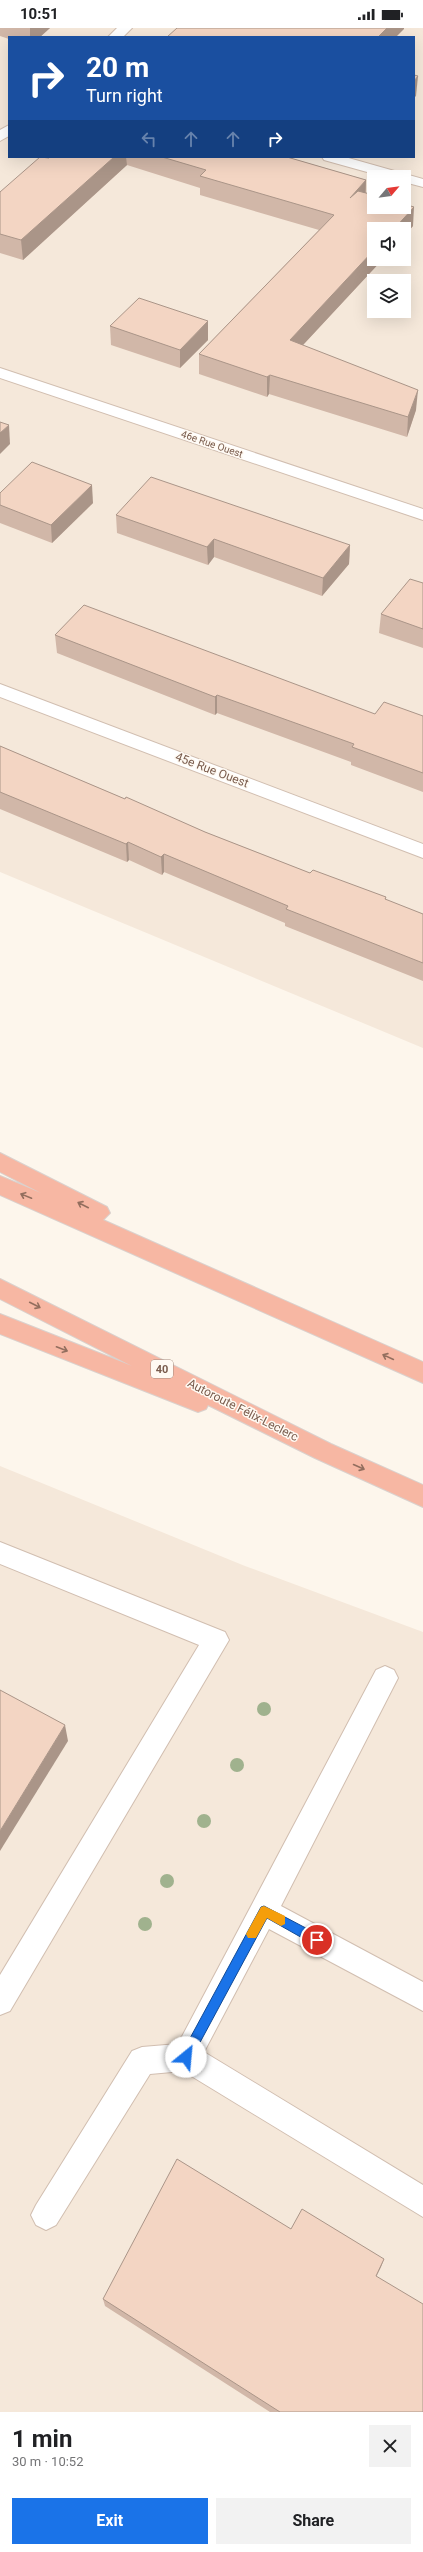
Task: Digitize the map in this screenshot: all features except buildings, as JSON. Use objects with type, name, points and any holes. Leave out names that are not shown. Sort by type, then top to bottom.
[{"type":"highway","points":[[0,1162],[292,1313]]},
{"type":"highway","points":[[0,1186],[292,1313],[423,1373]]},
{"type":"highway","name":"Autoroute Félix-Leclerc","points":[[0,1288],[323,1451],[423,1496]]},
{"type":"highway","points":[[0,1324],[323,1451]]},
{"type":"street","points":[[116,36],[125,28]]},
{"type":"street","points":[[0,137],[8,130]]},
{"type":"street","points":[[333,158],[376,170]]},
{"type":"street","points":[[411,180],[423,183]]},
{"type":"street","name":"46e Rue Ouest","points":[[0,372],[423,515]]},
{"type":"street","name":"45e Rue Ouest","points":[[0,690],[423,851]]},
{"type":"street","points":[[0,1553],[216,1640],[0,2001]]},
{"type":"street","points":[[186,2057],[385,1678]]},
{"type":"street","points":[[264,1911],[423,1997]]},
{"type":"street","points":[[46,2215],[142,2061],[186,2057],[423,2202]]},
{"type":"shaded area","points":[[0,28],[423,28],[423,1048],[0,872]]},
{"type":"shaded area","points":[[0,1466],[245,1566],[423,1632],[423,2412],[0,2412]]},
{"type":"slow traffic","points":[[252,1934],[264,1911],[281,1920]]},
{"type":"route","points":[[186,2057],[264,1911],[317,1940]]}]
